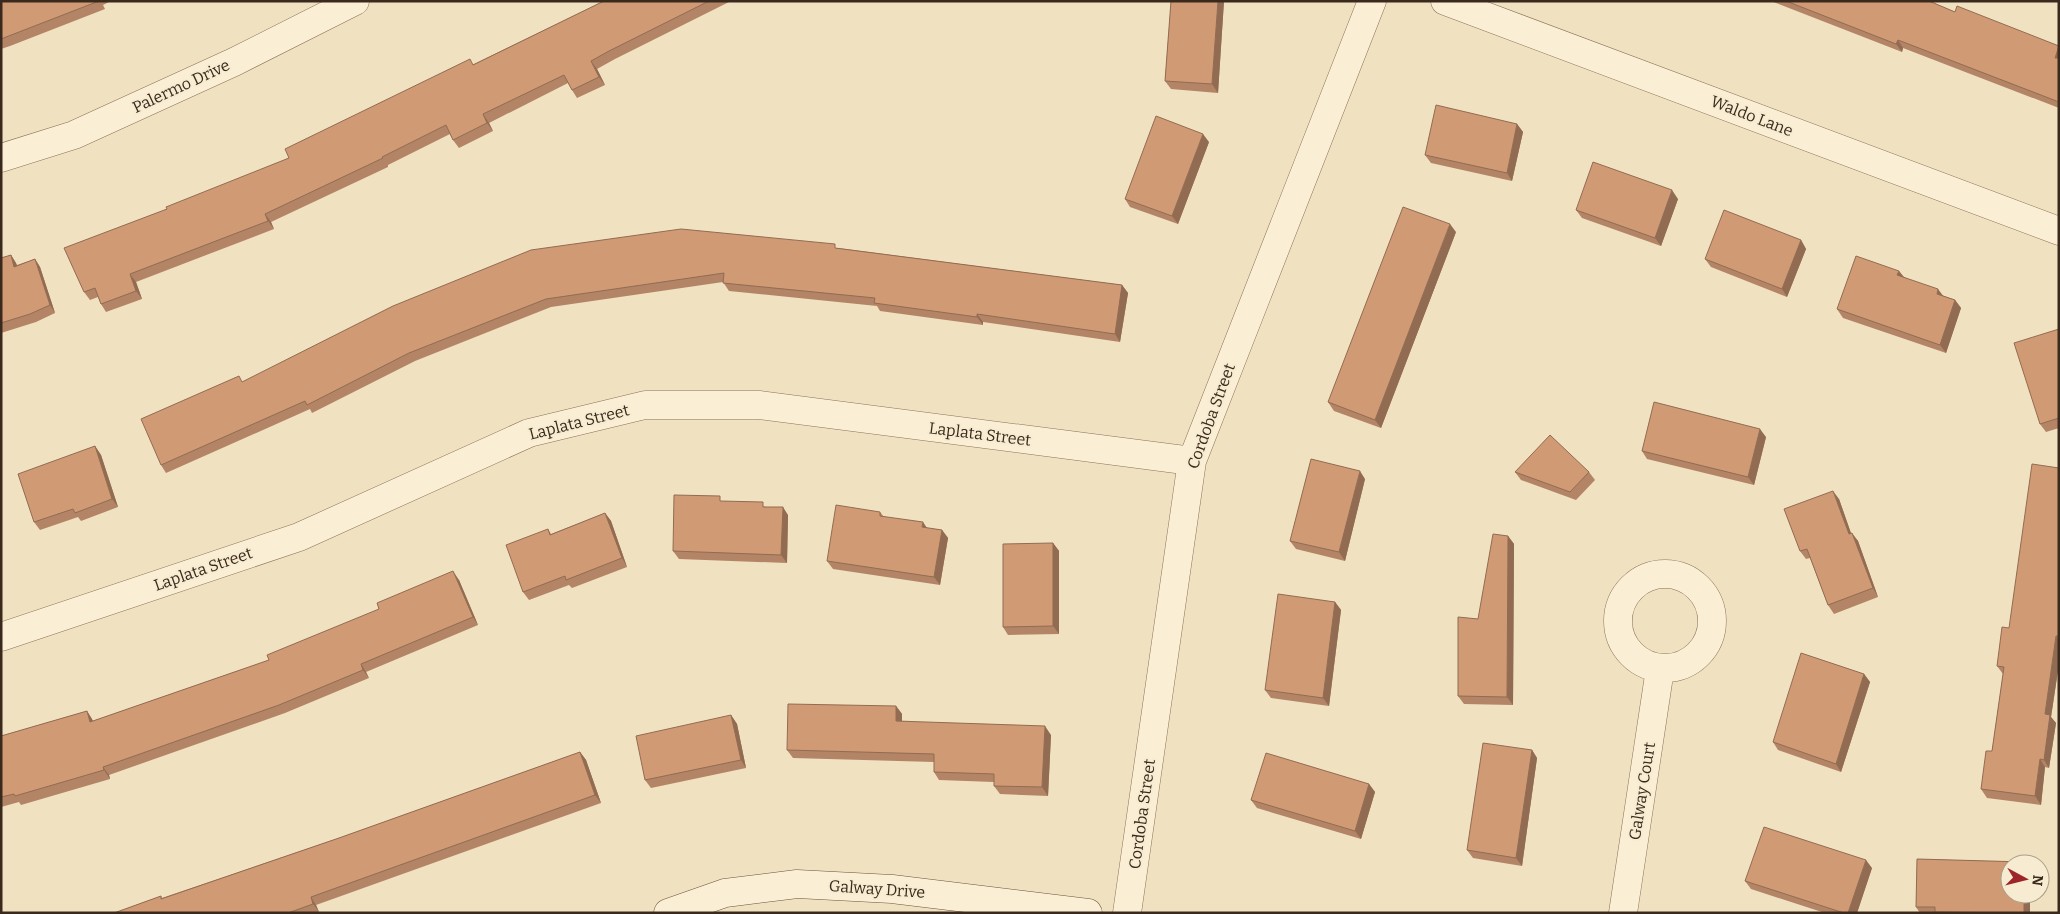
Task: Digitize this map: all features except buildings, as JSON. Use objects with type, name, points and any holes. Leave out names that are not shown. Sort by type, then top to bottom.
[{"type":"street","name":"Palermo Drive","points":[[1,158],[74,135],[234,62],[355,1]]},
{"type":"street","name":"Cordoba Street","points":[[1127,913],[1192,461],[1372,1]]},
{"type":"street","name":"Waldo Lane","points":[[1445,1],[2059,231]]},
{"type":"street","name":"Laplata Street","points":[[1,637],[299,537],[529,433],[645,405],[759,404],[1192,461]]},
{"type":"street","name":"Galway Court","points":[[1624,913],[1660,669]]},
{"type":"street","name":"Galway Drive","points":[[668,913],[725,893],[796,884],[892,889],[1088,913]]}]
